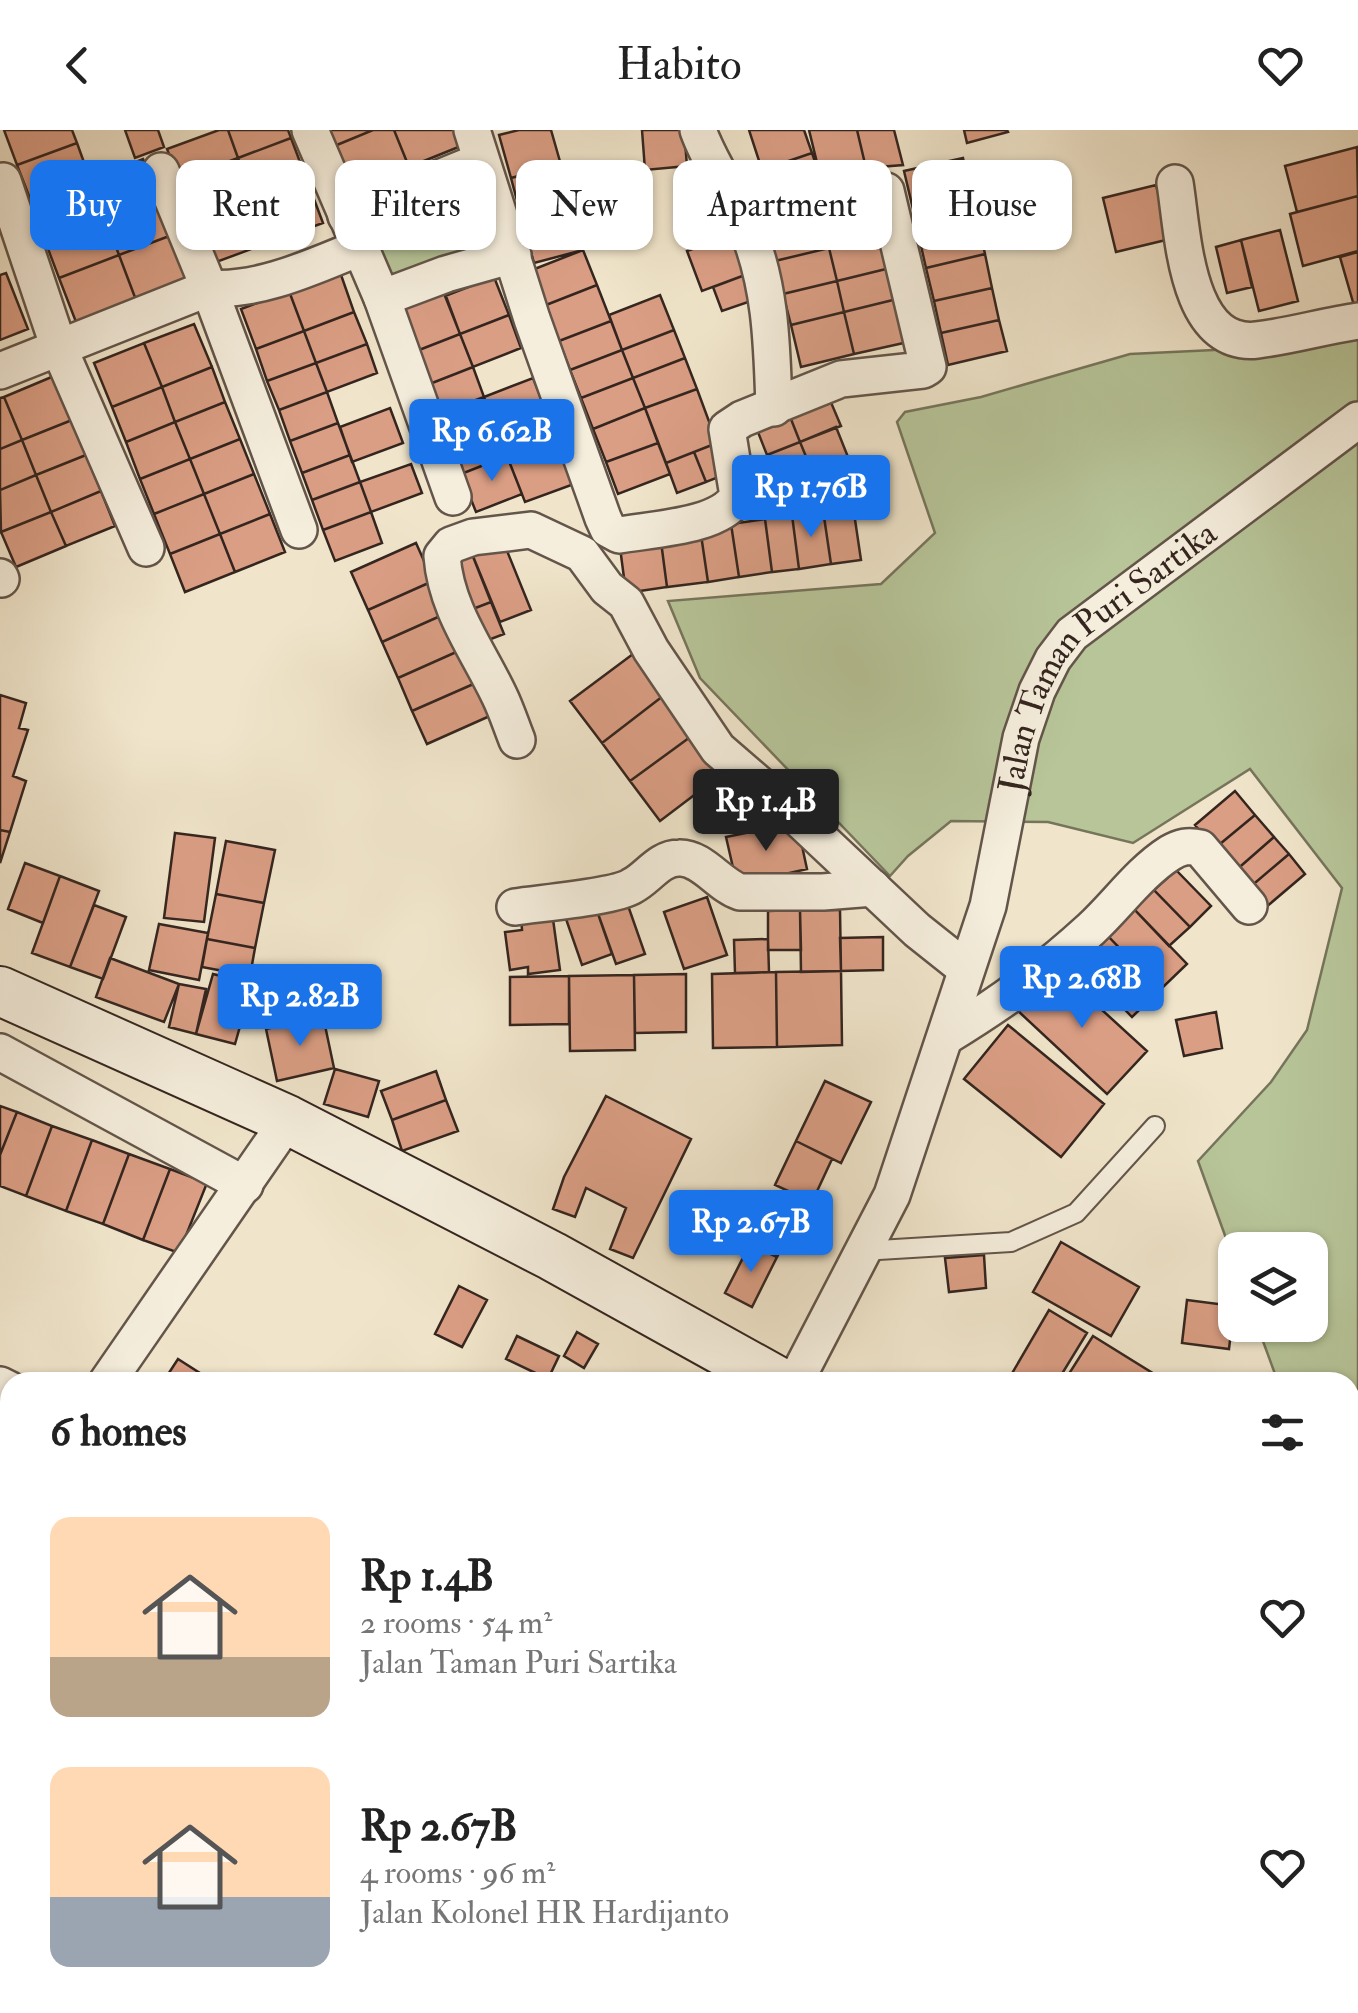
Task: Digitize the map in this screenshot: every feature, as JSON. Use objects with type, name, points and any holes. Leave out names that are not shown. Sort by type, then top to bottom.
[{"type":"main road","points":[[0,990],[288,1120],[552,1256],[761,1372]]},
{"type":"street","points":[[310,130],[335,189]]},
{"type":"street","points":[[698,130],[745,224],[766,282],[774,408]]},
{"type":"street","points":[[477,146],[602,518],[619,535],[714,517],[730,508],[738,496],[727,429],[742,419],[841,380],[928,367],[892,216]]},
{"type":"street","points":[[161,171],[299,530]]},
{"type":"street","points":[[3,181],[59,348],[146,548]]},
{"type":"street","points":[[1175,183],[1192,287],[1212,324],[1228,335],[1258,340],[1358,321]]},
{"type":"street","points":[[0,371],[209,288],[261,283],[335,242]]},
{"type":"street","points":[[361,250],[453,497]]},
{"type":"street","points":[[382,298],[513,255]]},
{"type":"street","name":"Jalan Taman Puri Sartika","points":[[800,1372],[892,1194],[988,906],[1021,738],[1053,659],[1072,634],[1358,420]]},
{"type":"street","points":[[517,740],[500,697],[457,618],[444,579],[442,556],[452,545],[473,537],[531,530],[582,554],[607,588],[626,602],[651,650],[718,749],[966,969]]},
{"type":"street","points":[[947,1036],[1018,992],[1086,934],[1170,853],[1188,845],[1200,848],[1249,906]]},
{"type":"street","points":[[516,907],[626,890],[660,864],[678,858],[692,862],[727,888],[740,892],[873,888]]},
{"type":"street","points":[[0,1052],[245,1185]]},
{"type":"street","points":[[114,1372],[288,1120]]},
{"type":"lane","points":[[862,1251],[1011,1242],[1076,1213],[1155,1126]]},
{"type":"green space","points":[[375,250],[465,250],[386,280]]},
{"type":"green space","points":[[1358,339],[1358,1372],[1274,1372],[1263,1342],[1328,1342],[1328,1232],[1224,1232],[1198,1161],[1271,1082],[1307,1030],[1342,888],[1250,769],[1133,843],[1048,822],[951,821],[890,876],[700,678],[668,601],[881,584],[935,533],[897,422],[905,412],[981,397],[1130,354],[1299,346]]},
{"type":"building","points":[[4,130],[72,130],[77,143],[17,165]]},
{"type":"building","points":[[125,130],[158,130],[164,147],[135,158]]},
{"type":"building","points":[[228,130],[238,158],[176,160],[176,172],[167,149]]},
{"type":"building","points":[[228,130],[288,130],[291,138],[238,158]]},
{"type":"building","points":[[325,130],[373,130],[332,147]]},
{"type":"building","points":[[373,130],[394,130],[406,160],[337,160],[332,147]]},
{"type":"building","points":[[394,130],[455,130],[461,146],[426,160],[406,160]]},
{"type":"building","points":[[519,130],[551,130],[560,160],[516,160],[516,177],[511,178],[499,135]]},
{"type":"building","points":[[642,130],[684,130],[686,160],[673,160],[673,167],[653,169],[653,160],[644,160]]},
{"type":"building","points":[[749,130],[804,130],[812,153],[791,160],[759,160]]},
{"type":"building","points":[[809,130],[857,130],[864,160],[816,160]]},
{"type":"building","points":[[857,130],[894,130],[903,165],[892,166],[892,160],[864,160]]},
{"type":"building","points":[[964,130],[1007,130],[1008,132],[967,143]]},
{"type":"building","points":[[291,138],[299,160],[239,160]]},
{"type":"building","points":[[77,143],[83,160],[31,160]]},
{"type":"building","points":[[1357,147],[1358,196],[1297,212],[1285,166]]},
{"type":"building","points":[[812,153],[814,160],[791,160]]},
{"type":"building","points":[[30,160],[30,198],[17,165]]},
{"type":"building","points":[[912,169],[912,205],[904,171]]},
{"type":"building","points":[[1156,185],[1170,239],[1116,252],[1103,198]]},
{"type":"building","points":[[156,195],[172,235],[156,241]]},
{"type":"building","points":[[1358,196],[1358,251],[1303,266],[1290,214]]},
{"type":"building","points":[[315,202],[323,223],[315,226]]},
{"type":"building","points":[[1280,230],[1298,301],[1259,311],[1241,240]]},
{"type":"building","points":[[172,235],[188,280],[136,300],[119,255],[132,250],[156,250],[156,241]]},
{"type":"building","points":[[1241,240],[1252,287],[1227,293],[1216,247]]},
{"type":"building","points":[[48,250],[117,250],[119,255],[59,278]]},
{"type":"building","points":[[206,250],[249,250],[211,264]]},
{"type":"building","points":[[530,250],[583,250],[534,263]]},
{"type":"building","points":[[583,250],[597,285],[546,305],[532,270]]},
{"type":"building","points":[[736,250],[745,275],[702,291],[687,251]]},
{"type":"building","points":[[773,250],[821,250],[775,261]]},
{"type":"building","points":[[829,250],[886,250],[890,268],[837,281]]},
{"type":"building","points":[[829,250],[837,281],[783,294],[775,261]]},
{"type":"building","points":[[922,250],[984,250],[985,254],[926,268]]},
{"type":"building","points":[[1358,252],[1358,308],[1355,309],[1340,257]]},
{"type":"building","points":[[985,254],[992,288],[934,301],[926,268]]},
{"type":"building","points":[[119,255],[136,300],[76,322],[59,278]]},
{"type":"building","points":[[890,268],[897,299],[844,312],[837,281]]},
{"type":"building","points":[[340,272],[354,312],[304,331],[289,291]]},
{"type":"building","points":[[6,273],[28,329],[0,340],[0,275]]},
{"type":"building","points":[[745,275],[754,300],[722,311],[713,287]]},
{"type":"building","points":[[494,277],[509,315],[460,334],[445,296]]},
{"type":"building","points":[[837,281],[844,312],[791,325],[783,294]]},
{"type":"building","points":[[597,285],[611,321],[559,341],[546,305]]},
{"type":"building","points":[[992,288],[999,320],[941,333],[934,301]]},
{"type":"building","points":[[289,291],[304,331],[256,349],[241,309]]},
{"type":"building","points":[[444,291],[460,334],[414,352],[397,309]]},
{"type":"building","points":[[660,295],[674,330],[622,350],[609,315]]},
{"type":"building","points":[[897,299],[908,342],[854,354],[844,312]]},
{"type":"building","points":[[354,312],[367,344],[316,363],[304,331]]},
{"type":"building","points":[[844,312],[854,354],[801,367],[791,325]]},
{"type":"building","points":[[509,315],[521,348],[473,367],[460,334]]},
{"type":"building","points":[[999,320],[1007,351],[948,365],[941,333]]},
{"type":"building","points":[[611,321],[622,350],[570,370],[559,341]]},
{"type":"building","points":[[194,324],[212,367],[162,387],[144,343]]},
{"type":"building","points":[[674,330],[685,358],[633,378],[622,350]]},
{"type":"building","points":[[304,331],[316,363],[267,381],[256,349]]},
{"type":"building","points":[[460,334],[473,367],[427,385],[414,352]]},
{"type":"building","points":[[144,343],[162,387],[112,407],[94,363]]},
{"type":"building","points":[[367,344],[377,373],[327,392],[316,363]]},
{"type":"building","points":[[622,350],[633,378],[581,398],[570,370]]},
{"type":"building","points":[[685,358],[697,389],[645,408],[633,378]]},
{"type":"building","points":[[316,363],[327,392],[279,410],[267,381]]},
{"type":"building","points":[[212,367],[225,402],[175,422],[162,387]]},
{"type":"building","points":[[473,367],[484,397],[438,414],[427,385]]},
{"type":"building","points":[[54,376],[72,420],[22,440],[4,397]]},
{"type":"building","points":[[533,378],[545,408],[496,427],[484,397]]},
{"type":"building","points":[[633,378],[645,408],[593,429],[581,398]]},
{"type":"building","points":[[162,387],[175,422],[126,442],[112,407]]},
{"type":"building","points":[[697,389],[717,443],[666,463],[645,408]]},
{"type":"building","points":[[327,392],[338,423],[290,441],[279,410]]},
{"type":"building","points":[[827,393],[841,426],[800,442],[787,409]]},
{"type":"building","points":[[4,397],[22,440],[0,449],[0,398]]},
{"type":"building","points":[[484,397],[496,427],[450,445],[438,414]]},
{"type":"building","points":[[225,402],[240,439],[190,459],[175,422]]},
{"type":"building","points":[[390,408],[403,443],[352,462],[340,427]]},
{"type":"building","points":[[545,408],[556,437],[507,456],[496,427]]},
{"type":"building","points":[[645,408],[658,443],[606,462],[593,429]]},
{"type":"building","points":[[787,409],[800,442],[767,455],[754,422]]},
{"type":"building","points":[[72,420],[86,455],[36,475],[22,440]]},
{"type":"building","points":[[175,422],[190,459],[140,479],[126,442]]},
{"type":"building","points":[[338,423],[350,455],[302,473],[290,441]]},
{"type":"building","points":[[496,427],[507,456],[461,474],[450,445]]},
{"type":"building","points":[[836,427],[850,462],[814,476],[800,442]]},
{"type":"building","points":[[556,437],[574,484],[525,502],[507,456]]},
{"type":"building","points":[[240,439],[254,474],[204,494],[190,459]]},
{"type":"building","points":[[22,440],[36,475],[0,490],[0,449]]},
{"type":"building","points":[[800,442],[814,476],[781,489],[767,455]]},
{"type":"building","points":[[658,443],[670,474],[618,494],[606,462]]},
{"type":"building","points":[[717,443],[729,473],[706,482],[694,452]]},
{"type":"building","points":[[694,452],[706,482],[677,493],[666,463]]},
{"type":"building","points":[[86,455],[101,491],[51,512],[36,475]]},
{"type":"building","points":[[350,455],[360,482],[312,500],[302,473]]},
{"type":"building","points":[[507,456],[522,494],[476,512],[461,474]]},
{"type":"building","points":[[190,459],[204,494],[154,514],[140,479]]},
{"type":"building","points":[[411,464],[422,493],[371,512],[360,482]]},
{"type":"building","points":[[254,474],[270,514],[220,534],[204,494]]},
{"type":"building","points":[[36,475],[51,512],[1,532],[0,490]]},
{"type":"building","points":[[360,482],[371,512],[323,530],[312,500]]},
{"type":"building","points":[[101,491],[115,526],[66,546],[51,512]]},
{"type":"building","points":[[204,494],[220,534],[170,554],[154,514]]},
{"type":"building","points":[[853,506],[861,560],[831,564],[823,510]]},
{"type":"building","points":[[823,510],[831,564],[799,569],[792,515]]},
{"type":"building","points":[[51,512],[66,546],[16,567],[1,532]]},
{"type":"building","points":[[371,512],[382,543],[335,561],[323,530]]},
{"type":"building","points":[[270,514],[285,552],[235,572],[220,534]]},
{"type":"building","points":[[792,515],[799,569],[772,572],[765,519]]},
{"type":"building","points":[[765,519],[772,572],[739,577],[731,524]]},
{"type":"building","points":[[731,524],[739,577],[708,582],[700,528]]},
{"type":"building","points":[[700,528],[708,582],[667,587],[660,534]]},
{"type":"building","points":[[220,534],[235,572],[185,592],[170,554]]},
{"type":"building","points":[[660,534],[667,587],[626,593],[619,540]]},
{"type":"building","points":[[501,536],[531,610],[500,622],[470,549]]},
{"type":"building","points":[[416,543],[433,581],[368,610],[351,572]]},
{"type":"building","points":[[470,549],[491,602],[465,612],[444,559]]},
{"type":"building","points":[[433,581],[447,613],[382,642],[368,610]]},
{"type":"building","points":[[491,602],[504,634],[478,644],[465,612]]},
{"type":"building","points":[[447,613],[463,649],[398,678],[382,642]]},
{"type":"building","points":[[463,649],[478,682],[412,711],[398,678]]},
{"type":"building","points":[[633,654],[663,696],[602,743],[570,701]]},
{"type":"building","points":[[478,682],[492,715],[427,744],[412,711]]},
{"type":"building","points":[[0,695],[26,703],[19,728],[28,730],[13,776],[26,781],[10,832],[0,830]]},
{"type":"building","points":[[663,696],[693,735],[630,781],[602,743]]},
{"type":"building","points":[[693,735],[722,774],[660,821],[630,781]]},
{"type":"building","points":[[1235,791],[1255,815],[1214,849],[1195,825]]},
{"type":"building","points":[[1255,815],[1274,837],[1234,872],[1214,849]]},
{"type":"building","points":[[789,824],[799,832],[807,869],[737,885],[726,837]]},
{"type":"building","points":[[0,830],[10,832],[0,863]]},
{"type":"building","points":[[175,833],[215,838],[204,922],[164,918]]},
{"type":"building","points":[[1274,837],[1289,854],[1249,888],[1234,872]]},
{"type":"building","points":[[226,841],[275,850],[264,903],[216,894]]},
{"type":"building","points":[[1289,854],[1305,874],[1265,908],[1249,888]]},
{"type":"building","points":[[25,863],[60,876],[43,923],[8,909]]},
{"type":"building","points":[[1176,870],[1211,906],[1190,927],[1154,890]]},
{"type":"building","points":[[60,876],[99,891],[70,967],[32,953]]},
{"type":"building","points":[[1154,890],[1190,927],[1169,946],[1134,909]]},
{"type":"building","points":[[216,894],[264,903],[255,948],[207,939]]},
{"type":"building","points":[[625,897],[645,954],[616,964],[596,908]]},
{"type":"building","points":[[707,897],[727,955],[684,969],[664,912]]},
{"type":"building","points":[[94,905],[126,917],[103,979],[70,967]]},
{"type":"building","points":[[596,908],[612,954],[582,965],[566,919]]},
{"type":"building","points":[[1134,909],[1187,964],[1160,990],[1107,935]]},
{"type":"building","points":[[800,910],[801,950],[768,950],[768,911]]},
{"type":"building","points":[[800,910],[840,910],[841,971],[801,972]]},
{"type":"building","points":[[552,912],[560,970],[528,974],[528,967],[510,970],[505,932],[522,930],[521,916]]},
{"type":"building","points":[[159,924],[208,933],[199,980],[149,970]]},
{"type":"building","points":[[1107,935],[1160,990],[1132,1017],[1079,962]]},
{"type":"building","points":[[883,937],[883,970],[841,971],[840,938]]},
{"type":"building","points":[[207,939],[255,948],[250,976],[202,967]]},
{"type":"building","points":[[768,939],[769,972],[735,973],[734,940]]},
{"type":"building","points":[[110,958],[179,984],[164,1022],[96,997]]},
{"type":"building","points":[[1056,968],[1147,1051],[1107,1094],[1017,1010]]},
{"type":"building","points":[[841,971],[842,1045],[777,1047],[776,972]]},
{"type":"building","points":[[776,972],[777,1047],[713,1048],[712,974]]},
{"type":"building","points":[[213,974],[252,984],[235,1044],[196,1034]]},
{"type":"building","points":[[686,974],[686,1032],[635,1033],[634,975]]},
{"type":"building","points":[[634,975],[635,1050],[570,1051],[569,976]]},
{"type":"building","points":[[569,976],[569,1024],[510,1025],[510,977]]},
{"type":"building","points":[[179,984],[206,989],[196,1034],[169,1027]]},
{"type":"building","points":[[1216,1012],[1222,1048],[1184,1056],[1176,1020]]},
{"type":"building","points":[[323,1016],[334,1068],[277,1081],[266,1029]]},
{"type":"building","points":[[1008,1025],[1104,1104],[1061,1157],[964,1079]]},
{"type":"building","points":[[335,1069],[379,1081],[368,1117],[324,1104]]},
{"type":"building","points":[[436,1071],[446,1100],[392,1120],[381,1091]]},
{"type":"building","points":[[825,1081],[871,1102],[841,1163],[796,1141]]},
{"type":"building","points":[[606,1096],[691,1139],[633,1258],[610,1249],[626,1208],[586,1188],[575,1217],[553,1209],[564,1177]]},
{"type":"building","points":[[446,1100],[458,1131],[402,1151],[392,1120]]},
{"type":"building","points":[[0,1106],[17,1112],[0,1155]]},
{"type":"building","points":[[17,1112],[52,1126],[26,1196],[0,1186],[0,1155]]},
{"type":"building","points":[[52,1126],[92,1140],[66,1211],[26,1196]]},
{"type":"building","points":[[92,1140],[129,1154],[103,1224],[66,1211]]},
{"type":"building","points":[[796,1141],[832,1159],[812,1202],[775,1185]]},
{"type":"building","points":[[129,1154],[170,1169],[143,1240],[103,1224]]},
{"type":"building","points":[[170,1169],[207,1183],[179,1253],[143,1240]]},
{"type":"building","points":[[772,1198],[800,1211],[777,1257],[750,1244]]},
{"type":"building","points":[[1061,1242],[1139,1287],[1111,1336],[1033,1292]]},
{"type":"building","points":[[750,1244],[777,1257],[752,1307],[725,1293]]},
{"type":"building","points":[[984,1255],[986,1288],[949,1292],[945,1258]]},
{"type":"building","points":[[459,1286],[487,1300],[462,1347],[435,1334]]},
{"type":"building","points":[[1187,1300],[1218,1304],[1218,1342],[1230,1342],[1229,1349],[1182,1343]]},
{"type":"building","points":[[1049,1310],[1087,1333],[1063,1372],[1013,1372]]},
{"type":"building","points":[[577,1332],[598,1344],[584,1368],[564,1356]]},
{"type":"building","points":[[517,1336],[559,1356],[551,1372],[533,1372],[506,1359]]},
{"type":"building","points":[[1093,1336],[1151,1372],[1070,1372]]},
{"type":"building","points":[[178,1359],[198,1372],[170,1372]]}]
